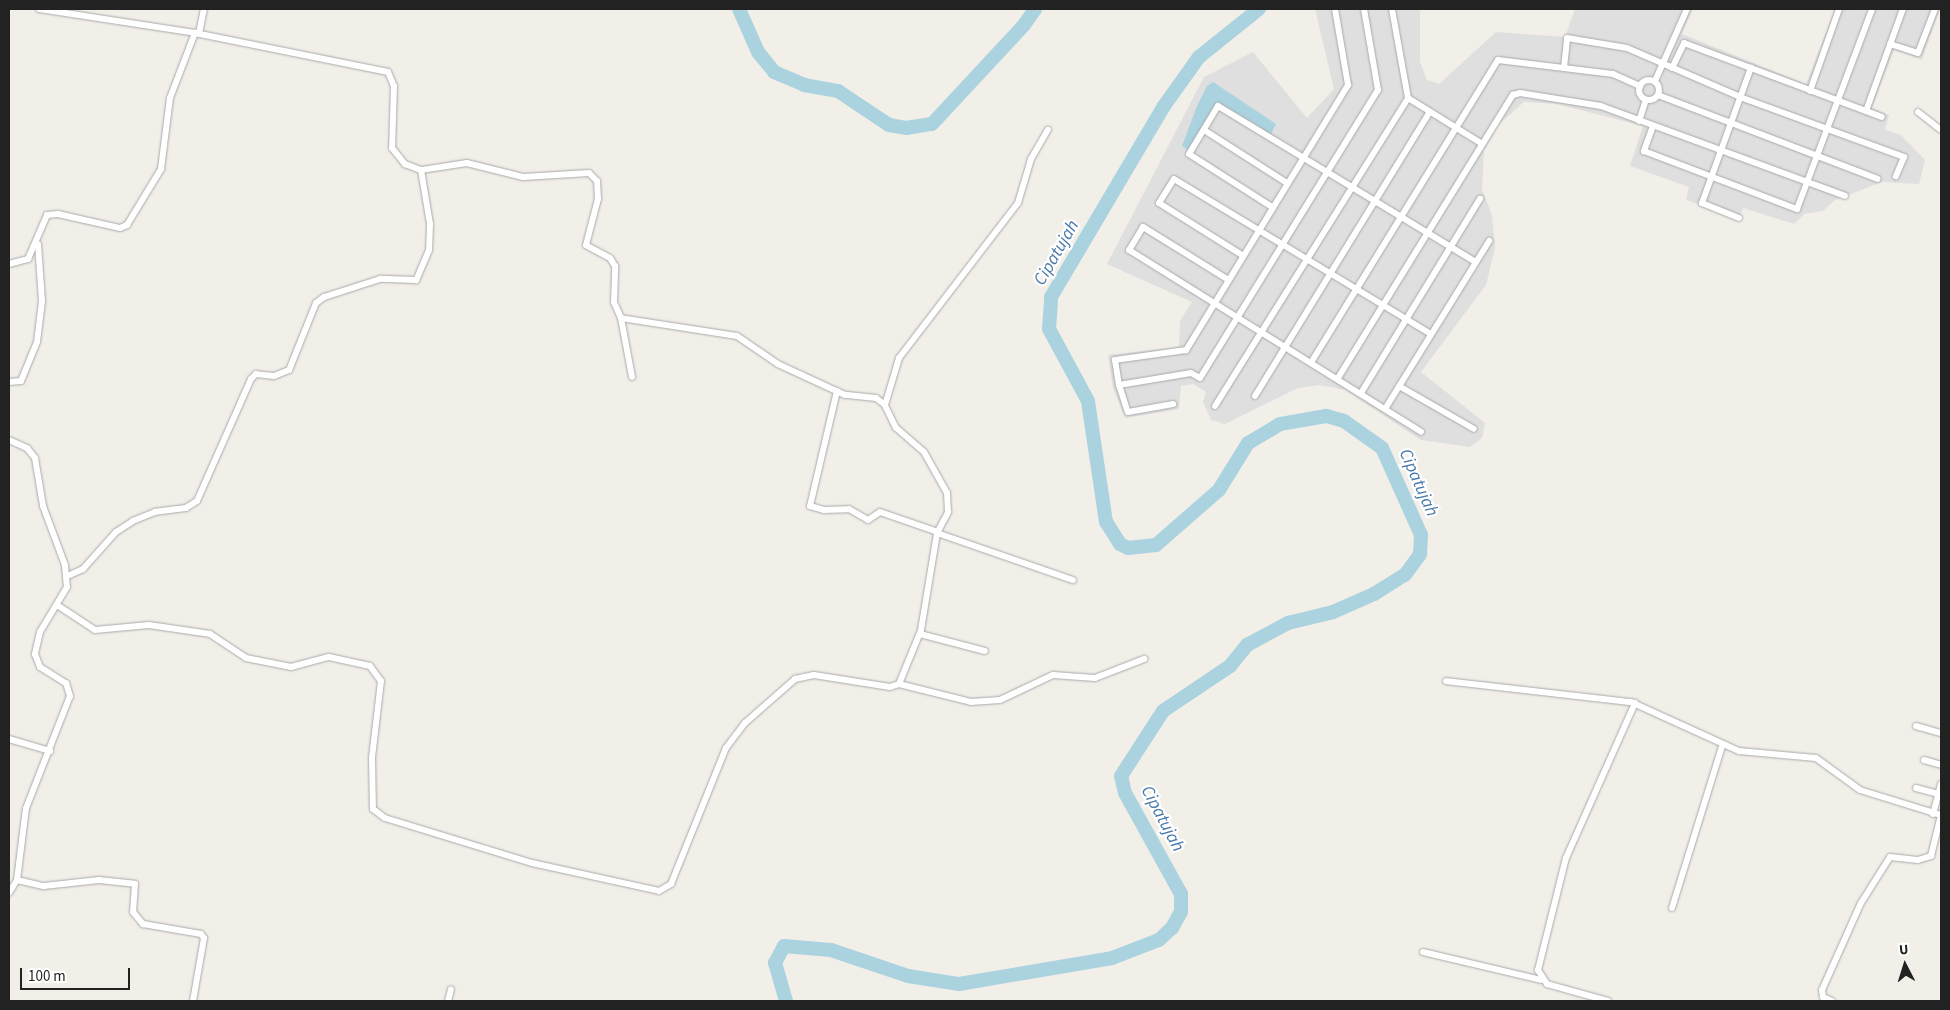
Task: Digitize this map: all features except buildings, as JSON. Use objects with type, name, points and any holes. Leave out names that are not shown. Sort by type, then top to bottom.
[{"type":"street","points":[[40,9],[197,34],[388,72],[394,86],[392,148],[405,164],[421,170],[467,163],[523,177],[581,172],[592,174],[598,199],[586,245],[610,258],[614,266],[614,302],[621,318],[632,377]]},
{"type":"street","points":[[9,382],[21,381],[37,342],[42,301],[39,238],[41,223],[49,214],[120,228],[127,224],[161,169],[170,98],[197,34],[204,9]]},
{"type":"street","points":[[1173,404],[1128,412],[1119,385],[1115,360],[1186,350],[1227,279],[1348,85],[1335,9]]},
{"type":"street","points":[[1119,385],[1191,373],[1200,378],[1378,90],[1364,9]]},
{"type":"street","points":[[1215,406],[1408,98],[1392,9]]},
{"type":"street","points":[[1654,81],[1687,9]]},
{"type":"street","points":[[1810,91],[1839,9]]},
{"type":"street","points":[[1653,126],[1644,151],[1797,209],[1872,9]]},
{"type":"street","points":[[1866,111],[1903,9]]},
{"type":"street","points":[[1890,44],[1918,53],[1935,9]]},
{"type":"street","points":[[1564,68],[1567,38],[1627,48],[1740,97],[1904,157],[1896,176]]},
{"type":"street","points":[[1672,68],[1684,43],[1882,116]]},
{"type":"street","points":[[1312,361],[1498,60],[1612,74],[1640,86]]},
{"type":"street","points":[[1739,218],[1702,203],[1730,121],[1751,68]]},
{"type":"street","points":[[1646,100],[1640,95],[1640,86],[1645,81],[1654,81],[1659,86],[1658,95]]},
{"type":"street","points":[[1338,378],[1508,100],[1520,92],[1601,106],[1845,196]]},
{"type":"street","points":[[1639,121],[1646,100],[1658,95],[1878,179]]},
{"type":"street","points":[[1408,98],[1482,143]]},
{"type":"street","points":[[1272,208],[1189,154],[1218,106],[1476,262]]},
{"type":"street","points":[[1255,396],[1430,112]]},
{"type":"street","points":[[1918,112],[1941,130]]},
{"type":"street","points":[[884,405],[899,358],[1018,203],[1031,158],[1048,129]]},
{"type":"street","points":[[1204,130],[1287,183]]},
{"type":"street","points":[[67,576],[82,570],[116,532],[133,521],[155,512],[186,508],[197,501],[244,390],[256,374],[274,376],[289,370],[316,303],[338,290],[380,279],[416,280],[430,241],[421,170]]},
{"type":"street","points":[[1242,255],[1159,203],[1174,179],[1257,231],[1357,288],[1431,334]]},
{"type":"street","points":[[1361,393],[1480,199]]},
{"type":"street","points":[[1227,279],[1144,227],[1129,250],[1312,361],[1421,432]]},
{"type":"street","points":[[9,264],[26,261],[39,238]]},
{"type":"street","points":[[1385,409],[1489,241]]},
{"type":"street","points":[[621,318],[737,336],[778,364],[837,391],[876,398],[884,405],[896,428],[924,452],[947,493],[948,512],[937,532],[920,634],[899,684]]},
{"type":"street","points":[[1399,386],[1474,429]]},
{"type":"street","points":[[837,391],[810,506],[824,510],[849,509],[868,520],[880,512],[1073,580]]},
{"type":"street","points":[[9,440],[27,448],[35,458],[43,506],[67,576],[67,587],[37,639],[35,654],[40,667],[66,683],[70,696],[26,808],[16,880],[9,892]]},
{"type":"street","points":[[57,605],[95,630],[148,625],[210,634],[246,658],[291,668],[329,657],[370,666],[382,681],[372,758],[373,809],[385,818],[532,863],[659,891],[671,884],[700,807],[714,784],[730,742],[745,723],[795,679],[814,675],[890,687],[899,684],[971,702],[1000,700],[1052,675],[1095,678],[1144,659]]},
{"type":"street","points":[[920,634],[985,651]]},
{"type":"street","points":[[1446,681],[1635,703],[1722,746],[1752,754],[1816,758],[1860,790],[1941,815],[1931,856],[1918,860],[1890,857],[1860,903],[1822,990],[1823,997],[1832,1001]]},
{"type":"street","points":[[1541,980],[1538,970],[1566,858],[1635,703]]},
{"type":"street","points":[[1916,726],[1941,733]]},
{"type":"street","points":[[9,739],[50,751]]},
{"type":"street","points":[[1672,908],[1722,746]]},
{"type":"street","points":[[1924,760],[1941,765]]},
{"type":"street","points":[[1933,814],[1941,784]]},
{"type":"street","points":[[1916,788],[1938,794]]},
{"type":"street","points":[[16,880],[44,886],[99,880],[135,884],[133,912],[143,924],[201,934],[204,938],[193,1001]]},
{"type":"street","points":[[1423,952],[1541,980],[1608,1001]]},
{"type":"street","points":[[448,1001],[451,989]]},
{"type":"shaded area","points":[[1315,9],[1420,9],[1420,62],[1427,80],[1439,84],[1496,32],[1565,37],[1575,9],[1693,9],[1682,34],[1806,84],[1835,9],[1940,9],[1922,60],[1894,50],[1872,108],[1889,115],[1885,130],[1901,135],[1925,160],[1919,184],[1882,182],[1835,200],[1823,211],[1804,214],[1794,224],[1743,208],[1739,219],[1686,200],[1689,187],[1630,166],[1643,126],[1557,104],[1524,102],[1499,124],[1484,151],[1482,189],[1492,215],[1495,248],[1486,285],[1421,372],[1485,423],[1482,438],[1470,447],[1421,440],[1345,390],[1320,385],[1298,388],[1225,424],[1211,420],[1203,402],[1206,392],[1193,384],[1181,386],[1179,409],[1125,418],[1113,388],[1108,355],[1179,347],[1180,321],[1192,302],[1107,264],[1204,77],[1253,52],[1307,118],[1334,89]]},
{"type":"water","points":[[1213,82],[1276,124],[1271,134],[1218,102],[1188,150],[1182,146],[1197,106],[1207,86]]},
{"type":"waterway","name":"Cipatujah","points":[[739,9],[758,52],[774,72],[804,85],[838,91],[889,125],[906,128],[932,124],[1024,25],[1035,9]]},
{"type":"waterway","name":"Cipatujah","points":[[786,1001],[775,963],[784,946],[831,950],[908,976],[959,984],[1112,958],[1159,940],[1172,928],[1181,912],[1181,894],[1125,793],[1121,776],[1163,711],[1230,666],[1247,645],[1288,623],[1333,612],[1374,594],[1405,575],[1420,554],[1421,535],[1382,448],[1344,421],[1326,416],[1280,424],[1248,443],[1219,490],[1156,545],[1128,548],[1120,544],[1106,522],[1088,401],[1049,329],[1051,297],[1164,106],[1199,57],[1259,9]]}]
